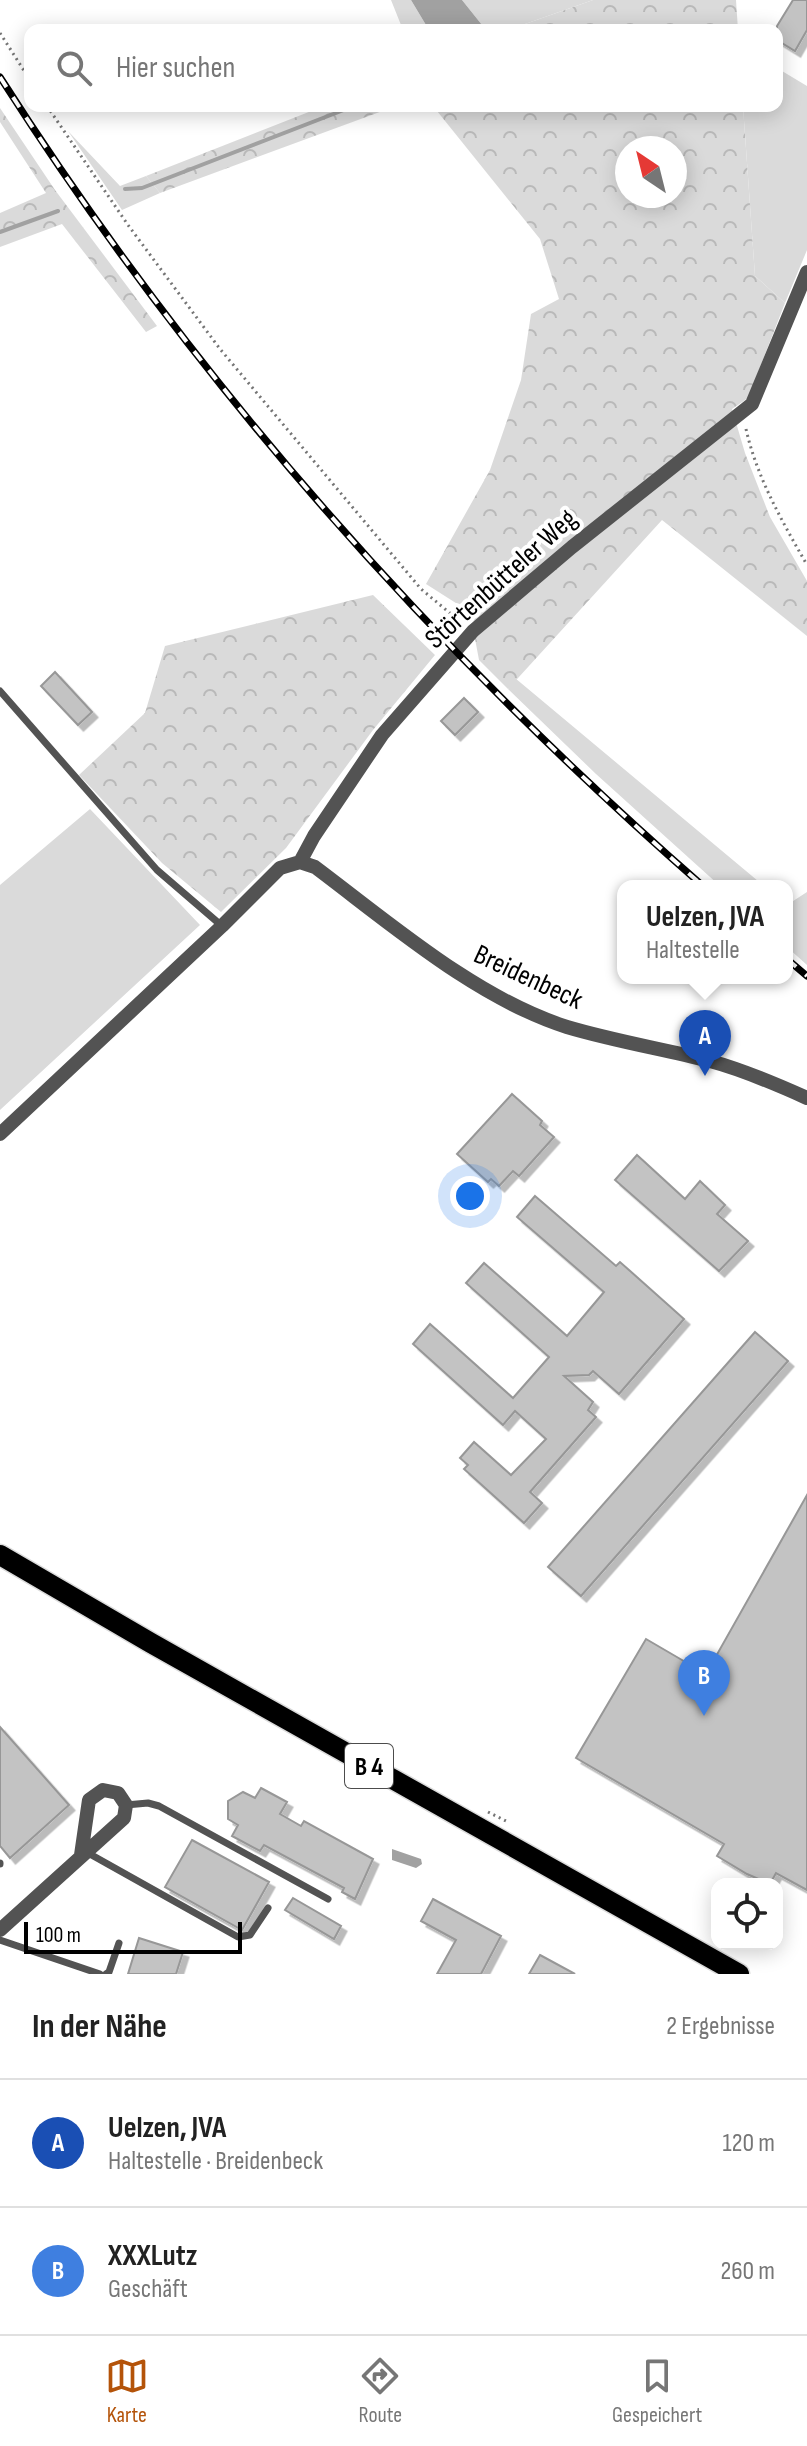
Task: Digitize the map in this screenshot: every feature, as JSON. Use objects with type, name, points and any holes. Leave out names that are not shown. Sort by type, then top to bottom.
[{"type":"main road","name":"B 4","points":[[0,1555],[739,1974]]},
{"type":"street","name":"Störtenbütteler Weg","points":[[300,862],[382,735],[473,631],[583,537],[752,404],[807,272]]},
{"type":"street","points":[[0,1134],[280,868],[300,862]]},
{"type":"street","name":"Breidenbeck","points":[[300,862],[315,867],[449,967],[493,994],[566,1026],[712,1062],[770,1081],[807,1098]]},
{"type":"street","points":[[0,1930],[124,1818],[126,1805],[118,1793],[109,1789],[92,1796],[88,1805],[84,1853]]},
{"type":"lane","points":[[0,691],[157,870],[222,926]]},
{"type":"lane","points":[[126,1805],[148,1803],[159,1806],[328,1899]]},
{"type":"lane","points":[[84,1853],[238,1937],[250,1935],[268,1908]]},
{"type":"lane","points":[[0,1940],[84,1972],[103,1974],[109,1972],[119,1943]]},
{"type":"path","points":[[0,33],[24,71]]},
{"type":"path","points":[[51,112],[128,225],[220,349],[421,589],[473,631]]},
{"type":"path","points":[[742,413],[750,449],[776,512],[807,565]]},
{"type":"green space","points":[[391,0],[411,0],[425,24],[401,24]]},
{"type":"green space","points":[[462,0],[593,0],[525,24],[481,24]]},
{"type":"green space","points":[[593,0],[736,0],[738,24],[525,24]]},
{"type":"green space","points":[[783,72],[807,86],[807,250],[785,303],[755,276],[743,112],[783,112]]},
{"type":"green space","points":[[0,108],[55,190],[157,326],[146,332],[62,224],[0,247],[0,213],[46,193],[0,122]]},
{"type":"green space","points":[[309,112],[380,112],[160,193],[146,176]]},
{"type":"green space","points":[[438,112],[743,112],[755,276],[785,303],[748,398],[732,409],[770,517],[807,581],[807,636],[662,520],[508,689],[479,660],[470,612],[426,584],[490,470],[521,380],[531,314],[559,299],[540,239]]},
{"type":"green space","points":[[68,131],[120,186],[146,176],[160,193],[122,210]]},
{"type":"green space","points":[[373,595],[435,655],[373,730],[286,848],[221,912],[162,863],[79,775],[145,713],[165,646]]},
{"type":"green space","points":[[515,678],[757,880],[713,880],[508,689]]},
{"type":"green space","points":[[90,809],[200,925],[0,1110],[0,885]]},
{"type":"green space","points":[[807,892],[807,965],[793,952],[793,901]]},
{"type":"shaded area","points":[[411,0],[462,0],[481,24],[425,24]]},
{"type":"shaded area","points":[[392,1849],[421,1859],[422,1864],[416,1868],[392,1860]]},
{"type":"building","points":[[793,0],[807,0],[807,30],[795,51],[783,44],[783,24],[778,24]]},
{"type":"building","points":[[55,672],[92,712],[78,725],[41,686]]},
{"type":"building","points":[[464,698],[478,712],[455,735],[441,721]]},
{"type":"building","points":[[512,1094],[542,1121],[540,1125],[554,1137],[519,1176],[513,1171],[499,1186],[491,1179],[488,1182],[457,1154]]},
{"type":"building","points":[[637,1155],[685,1199],[700,1181],[725,1205],[717,1214],[748,1241],[719,1271],[615,1180]]},
{"type":"building","points":[[535,1196],[616,1266],[620,1262],[684,1319],[619,1394],[593,1371],[589,1375],[564,1376],[593,1402],[588,1410],[596,1417],[530,1492],[542,1503],[524,1523],[464,1469],[468,1465],[460,1458],[474,1442],[511,1475],[546,1439],[515,1411],[503,1425],[413,1344],[430,1324],[513,1398],[549,1357],[466,1283],[484,1263],[567,1336],[604,1292],[517,1217]]},
{"type":"building","points":[[755,1332],[788,1361],[581,1596],[548,1567]]},
{"type":"building","points":[[807,1495],[807,1890],[776,1873],[773,1878],[756,1878],[747,1874],[717,1856],[724,1844],[576,1758],[646,1639],[706,1674]]},
{"type":"building","points":[[0,1727],[69,1805],[10,1858],[0,1846]]},
{"type":"building","points":[[261,1788],[287,1802],[280,1814],[301,1826],[304,1821],[373,1859],[355,1899],[342,1892],[344,1888],[264,1845],[260,1851],[232,1836],[238,1825],[228,1819],[228,1801],[243,1792],[255,1798]]},
{"type":"building","points":[[192,1840],[269,1882],[242,1930],[165,1887]]},
{"type":"building","points":[[293,1898],[341,1926],[334,1939],[285,1910]]},
{"type":"building","points":[[433,1899],[501,1936],[481,1974],[437,1974],[456,1940],[421,1921]]},
{"type":"building","points":[[139,1938],[183,1952],[176,1974],[128,1974]]},
{"type":"building","points":[[540,1955],[575,1974],[529,1974]]},
{"type":"waterway","points":[[125,189],[142,188],[338,112]]},
{"type":"waterway","points":[[0,232],[58,211]]},
{"type":"railway","points":[[0,77],[153,298],[236,404],[322,506],[412,606],[506,702],[696,880]]},
{"type":"railway","points":[[793,964],[807,976]]},
{"type":"place","name":"Uelzen, JVA","points":[[705,1076]]},
{"type":"place","name":"XXXLutz","points":[[704,1716]]}]
